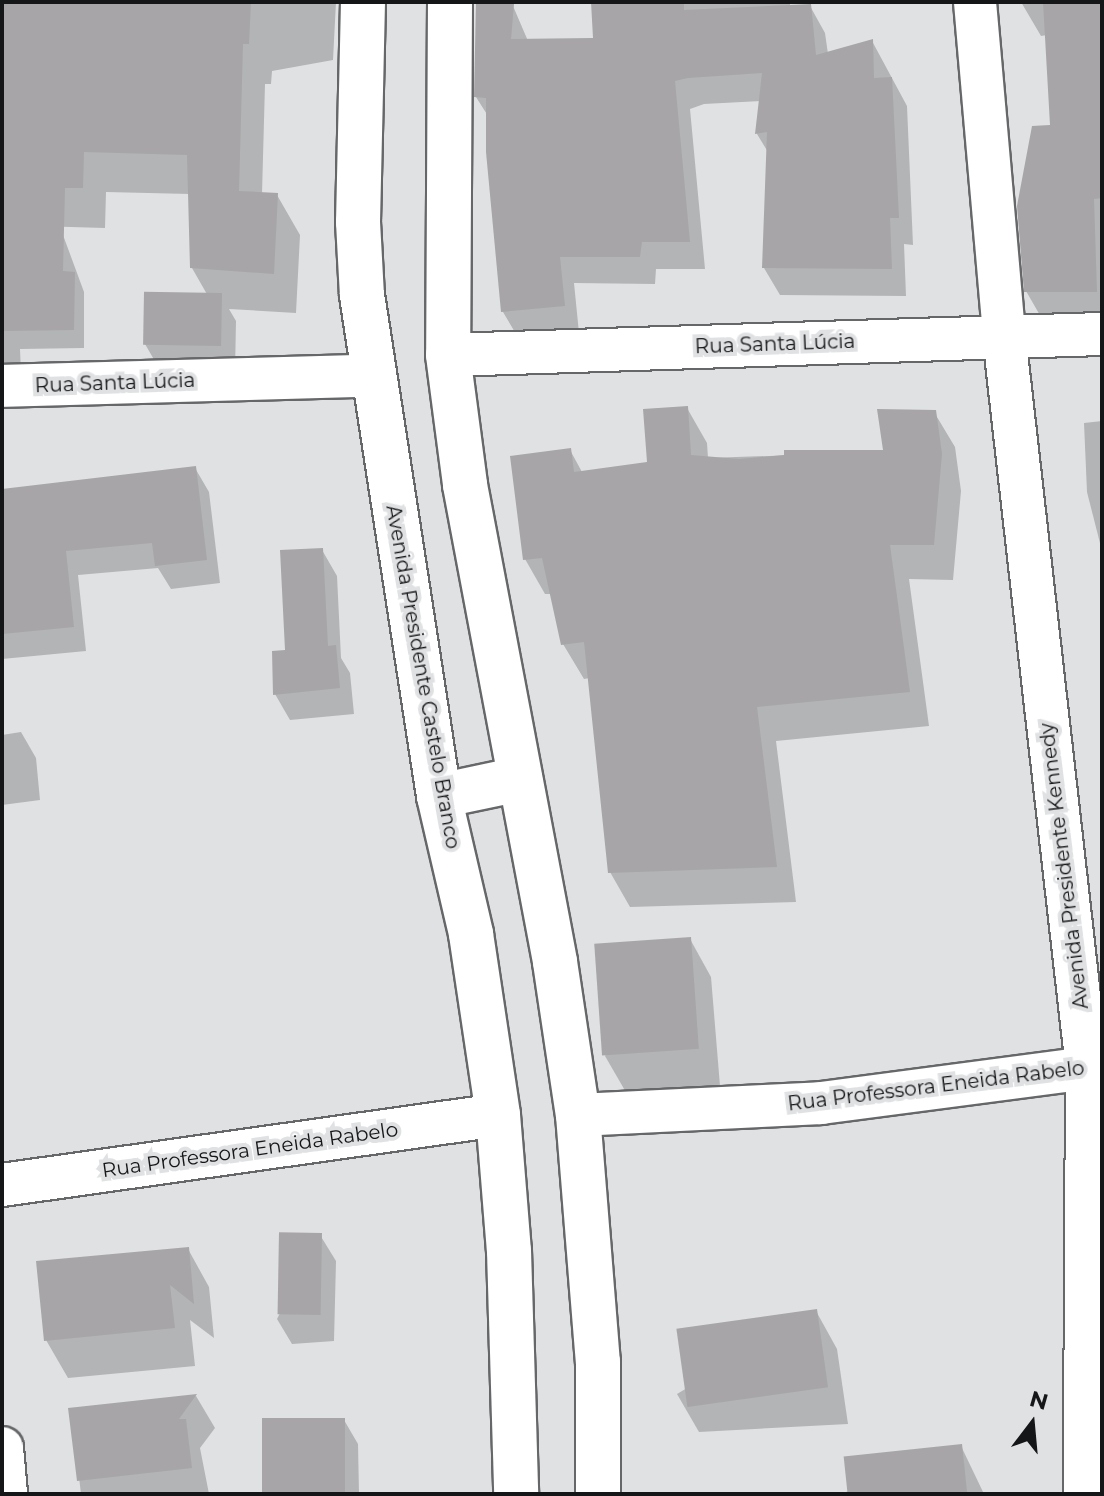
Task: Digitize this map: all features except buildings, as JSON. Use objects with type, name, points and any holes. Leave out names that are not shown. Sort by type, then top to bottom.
[{"type":"main road","name":"Avenida Presidente Castelo Branco","points":[[363,2],[358,222],[371,376],[439,796],[471,934],[498,1115],[509,1251],[516,1494]]},
{"type":"main road","points":[[450,2],[448,355],[465,485],[578,1115],[598,1362],[598,1494]]},
{"type":"main road","points":[[439,796],[520,779]]},
{"type":"street","name":"Avenida Presidente Kennedy","points":[[975,2],[1004,336],[1094,1066],[1085,1494]]},
{"type":"street","name":"Rua Santa Lúcia","points":[[448,355],[1102,334]]},
{"type":"street","name":"Rua Santa Lúcia","points":[[2,386],[371,376]]},
{"type":"street","name":"Rua Professora Eneida Rabelo","points":[[578,1115],[821,1103],[1094,1066]]},
{"type":"street","name":"Rua Professora Eneida Rabelo","points":[[2,1185],[498,1115]]},
{"type":"street","points":[[2,1448],[6,1494]]}]
